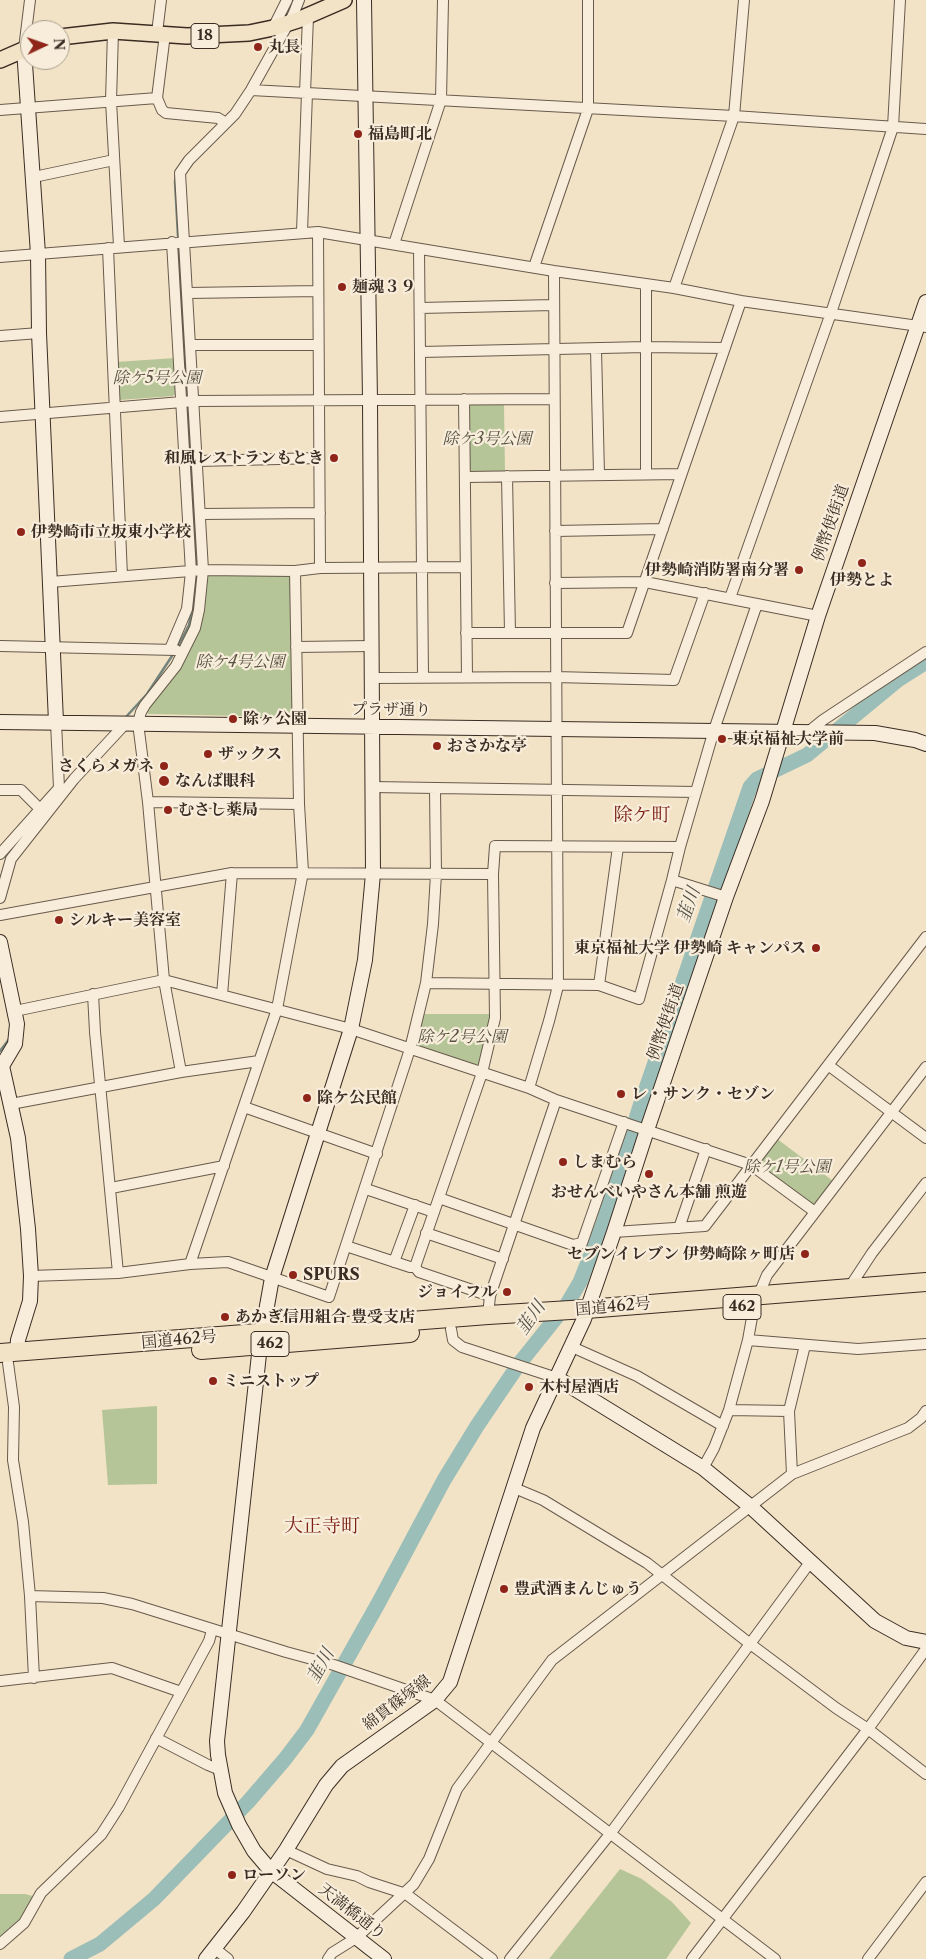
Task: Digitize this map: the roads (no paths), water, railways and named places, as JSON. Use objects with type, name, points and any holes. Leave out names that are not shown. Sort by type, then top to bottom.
[{"type":"highway","name":"国道462号","points":[[757,1300],[849,1288],[926,1282]]},
{"type":"highway","name":"国道462号","points":[[6,1358],[262,1339],[451,1330],[553,1316],[757,1300],[926,1293]]},
{"type":"highway","name":"国道462号","points":[[262,1339],[488,1315],[553,1316]]},
{"type":"main road","name":"18","points":[[70,36],[113,31],[227,35],[280,26],[308,17],[344,0]]},
{"type":"main road","points":[[0,60],[17,50]]},
{"type":"street","points":[[0,854],[59,788],[34,177],[28,108],[17,50],[30,0]]},
{"type":"street","points":[[161,0],[157,98],[162,110],[218,118],[226,123]]},
{"type":"street","points":[[0,898],[11,859],[74,779],[141,712],[176,666],[195,628],[199,610],[203,570],[180,173],[189,160],[236,114],[251,90],[280,26],[287,0]]},
{"type":"street","points":[[280,26],[294,15],[299,0]]},
{"type":"street","name":"天満橋通り","points":[[364,0],[370,400],[373,874],[365,960],[351,1029],[272,1278],[262,1339],[228,1635],[218,1725],[218,1755],[220,1770],[231,1810],[254,1850],[272,1871],[384,1959]]},
{"type":"street","points":[[394,244],[441,100],[443,0]]},
{"type":"street","points":[[534,267],[588,109],[588,0]]},
{"type":"street","points":[[674,288],[734,116],[744,0]]},
{"type":"street","points":[[730,598],[893,127],[900,0]]},
{"type":"street","points":[[302,232],[308,17]]},
{"type":"street","points":[[113,31],[111,101],[119,246]]},
{"type":"street","points":[[251,90],[734,116],[926,129]]},
{"type":"street","points":[[0,110],[157,98]]},
{"type":"street","points":[[34,177],[114,160]]},
{"type":"street","points":[[318,232],[320,568]]},
{"type":"street","points":[[0,257],[119,246],[318,232],[554,271],[674,288],[741,301],[922,327]]},
{"type":"street","points":[[170,649],[187,609],[191,572],[172,242]]},
{"type":"street","points":[[108,248],[122,576]]},
{"type":"street","points":[[419,249],[423,677]]},
{"type":"street","points":[[528,1088],[558,986],[554,271]]},
{"type":"street","points":[[646,284],[646,474]]},
{"type":"street","points":[[188,293],[317,291]]},
{"type":"street","points":[[466,633],[627,634],[741,301]]},
{"type":"street","name":"例幣使街道","points":[[557,1378],[585,1314],[726,897],[766,789],[781,732],[818,616],[922,327],[926,302]]},
{"type":"street","points":[[420,308],[554,305]]},
{"type":"street","points":[[0,336],[39,333]]},
{"type":"street","points":[[190,345],[318,345]]},
{"type":"street","points":[[421,352],[646,347],[725,348]]},
{"type":"street","points":[[596,349],[599,474]]},
{"type":"street","points":[[464,398],[466,677]]},
{"type":"street","points":[[0,417],[194,401],[554,399]]},
{"type":"street","points":[[198,461],[319,458]]},
{"type":"street","points":[[466,477],[681,474]]},
{"type":"street","points":[[507,476],[510,633]]},
{"type":"street","points":[[200,514],[320,513]]},
{"type":"street","points":[[555,531],[663,529]]},
{"type":"street","points":[[50,582],[203,570],[295,571],[320,568],[466,567]]},
{"type":"street","points":[[190,1264],[276,1010],[303,872],[299,804],[295,571]]},
{"type":"street","points":[[555,583],[645,582],[818,616]]},
{"type":"street","points":[[372,678],[555,677],[674,680],[705,593]]},
{"type":"street","points":[[426,983],[599,985],[639,999],[714,730],[757,604]]},
{"type":"street","points":[[0,646],[170,649],[184,651]]},
{"type":"street","points":[[296,647],[372,646]]},
{"type":"street","points":[[807,733],[823,720],[926,652]]},
{"type":"street","name":"プラザ通り","points":[[0,722],[875,733],[926,744]]},
{"type":"street","points":[[132,723],[148,802],[164,980],[181,1072]]},
{"type":"street","points":[[372,787],[696,792]]},
{"type":"street","points":[[31,1276],[118,1273],[190,1264],[228,1262],[330,1297],[410,1049],[426,983],[436,874],[435,789]]},
{"type":"street","points":[[0,790],[21,790],[40,809]]},
{"type":"street","points":[[148,802],[299,804]]},
{"type":"street","points":[[415,1267],[482,1073],[495,1018],[494,846],[680,847]]},
{"type":"street","points":[[599,985],[618,847]]},
{"type":"street","points":[[0,915],[232,873],[493,874]]},
{"type":"street","points":[[222,995],[232,873]]},
{"type":"street","points":[[672,880],[726,897]]},
{"type":"street","points":[[614,1232],[705,1226],[926,937]]},
{"type":"street","points":[[0,942],[18,1024],[15,1044],[1,1066],[11,1104],[21,1166],[31,1276],[30,1301],[18,1340],[6,1358],[14,1407],[13,1460],[23,1522],[30,1596],[34,1678]]},
{"type":"street","points":[[15,1011],[164,980],[351,1029],[528,1088],[556,1100],[751,1166],[814,1212]]},
{"type":"street","points":[[93,994],[118,1273]]},
{"type":"street","points":[[11,1104],[181,1072],[259,1061]]},
{"type":"street","points":[[828,1064],[926,1138]]},
{"type":"street","points":[[703,1468],[714,1448],[729,1410],[757,1300],[767,1276],[926,1067]]},
{"type":"street","points":[[488,1315],[490,1296],[556,1100]]},
{"type":"street","points":[[244,1106],[377,1154]]},
{"type":"street","points":[[439,1198],[515,1223],[573,1245],[582,1243],[624,1122]]},
{"type":"street","points":[[679,1228],[706,1150]]},
{"type":"street","points":[[111,1188],[224,1166]]},
{"type":"street","points":[[849,1288],[872,1253],[926,1183]]},
{"type":"street","points":[[366,1189],[434,1212]]},
{"type":"street","points":[[394,1262],[415,1205]]},
{"type":"street","points":[[426,1233],[503,1259]]},
{"type":"street","points":[[346,1246],[415,1267],[420,1272],[490,1296]]},
{"type":"street","points":[[451,1330],[453,1340],[462,1347],[509,1364],[557,1378],[703,1468],[751,1507],[875,1621],[906,1638],[926,1642]]},
{"type":"street","points":[[748,1340],[858,1349],[926,1344]]},
{"type":"street","points":[[792,1474],[789,1411],[805,1345]]},
{"type":"street","points":[[572,1347],[637,1376],[723,1426]]},
{"type":"street","name":"綿貫篠塚線","points":[[210,1953],[243,1912],[272,1871],[326,1785],[342,1766],[435,1700],[450,1682],[512,1487],[533,1428],[557,1378]]},
{"type":"street","points":[[729,1410],[789,1411]]},
{"type":"street","points":[[328,1959],[332,1953],[356,1938],[364,1928],[406,1894],[414,1884],[430,1859],[457,1789],[552,1660],[792,1474],[908,1428],[921,1418],[926,1411]]},
{"type":"street","points":[[512,1487],[543,1500],[648,1563],[749,1643],[836,1708],[868,1729],[926,1774]]},
{"type":"street","points":[[510,1959],[610,1834],[811,1561]]},
{"type":"street","points":[[30,1596],[103,1598],[132,1604],[228,1635],[350,1670],[435,1700],[775,1959]]},
{"type":"street","points":[[0,1944],[24,1923],[41,1893],[101,1835],[119,1807],[209,1641],[212,1630]]},
{"type":"street","points":[[692,1959],[868,1729],[926,1648]]},
{"type":"street","points":[[0,1681],[112,1668],[181,1692]]},
{"type":"street","points":[[156,1738],[208,1766],[220,1770]]},
{"type":"street","points":[[286,1850],[327,1869],[357,1876],[406,1894],[492,1959]]},
{"type":"street","points":[[868,1959],[926,1882]]},
{"type":"street","points":[[210,1953],[228,1959]]},
{"type":"waterway","points":[[286,16],[293,0]]},
{"type":"waterway","points":[[176,172],[178,236]]},
{"type":"waterway","points":[[179,248],[187,391]]},
{"type":"waterway","points":[[188,414],[196,567]]},
{"type":"waterway","points":[[192,604],[196,572]]},
{"type":"waterway","points":[[177,648],[189,625],[192,610]]},
{"type":"waterway","points":[[125,718],[147,694],[174,653]]},
{"type":"waterway","name":"韮川","points":[[71,1959],[100,1944],[154,1899],[248,1802],[307,1730],[379,1602],[444,1480],[477,1426],[519,1364],[567,1304],[580,1282],[603,1224],[640,1106],[750,787],[757,779],[807,755],[898,680],[926,662]]},
{"type":"waterway","points":[[0,880],[7,858]]},
{"type":"waterway","points":[[0,1051],[10,1038]]},
{"type":"place","name":"丸長","points":[[258,47]]},
{"type":"place","name":"福島町北","points":[[358,134]]},
{"type":"place","name":"麺魂３９","points":[[342,287]]},
{"type":"place","name":"和風レストランもとき","points":[[334,458]]},
{"type":"place","name":"伊勢崎市立坂東小学校","points":[[21,532]]},
{"type":"place","name":"伊勢とよ","points":[[862,563]]},
{"type":"place","name":"伊勢崎消防署南分署","points":[[799,570]]},
{"type":"place","name":"除ヶ公園","points":[[233,719]]},
{"type":"place","name":"東京福祉大学前","points":[[722,739]]},
{"type":"place","name":"おさかな亭","points":[[437,746]]},
{"type":"place","name":"ザックス","points":[[208,754]]},
{"type":"place","name":"さくらメガネ","points":[[164,766]]},
{"type":"place","name":"なんば眼科","points":[[164,781]]},
{"type":"place","name":"むさし薬局","points":[[168,810]]},
{"type":"place","name":"シルキー美容室","points":[[59,920]]},
{"type":"place","name":"東京福祉大学 伊勢崎 キャンパス","points":[[816,948]]},
{"type":"place","name":"レ・サンク・セゾン","points":[[621,1094]]},
{"type":"place","name":"除ケ公民館","points":[[307,1098]]},
{"type":"place","name":"しまむら","points":[[563,1162]]},
{"type":"place","name":"おせんベいやさん本舗 煎遊","points":[[649,1174]]},
{"type":"place","name":"セブンイレブン 伊勢崎除ヶ町店","points":[[805,1254]]},
{"type":"place","name":"SPURS","points":[[293,1275]]},
{"type":"place","name":"ジョイフル","points":[[507,1292]]},
{"type":"place","name":"あかぎ信用組合 豊受支店","points":[[225,1317]]},
{"type":"place","name":"ミニストップ","points":[[213,1381]]},
{"type":"place","name":"木村屋酒店","points":[[529,1387]]},
{"type":"place","name":"豊武酒まんじゅう","points":[[504,1589]]},
{"type":"place","name":"ローソン","points":[[232,1875]]},
{"type":"district","name":"除ケ町","points":[[642,816]]},
{"type":"district","name":"大正寺町","points":[[322,1527]]},
{"type":"park label","name":"除ケ5号公園","points":[[157,378]]},
{"type":"park label","name":"除ケ3号公園","points":[[487,439]]},
{"type":"park label","name":"除ケ4号公園","points":[[240,662]]},
{"type":"park label","name":"除ケ2号公園","points":[[462,1037]]},
{"type":"park label","name":"除ケ1号公園","points":[[787,1167]]}]
